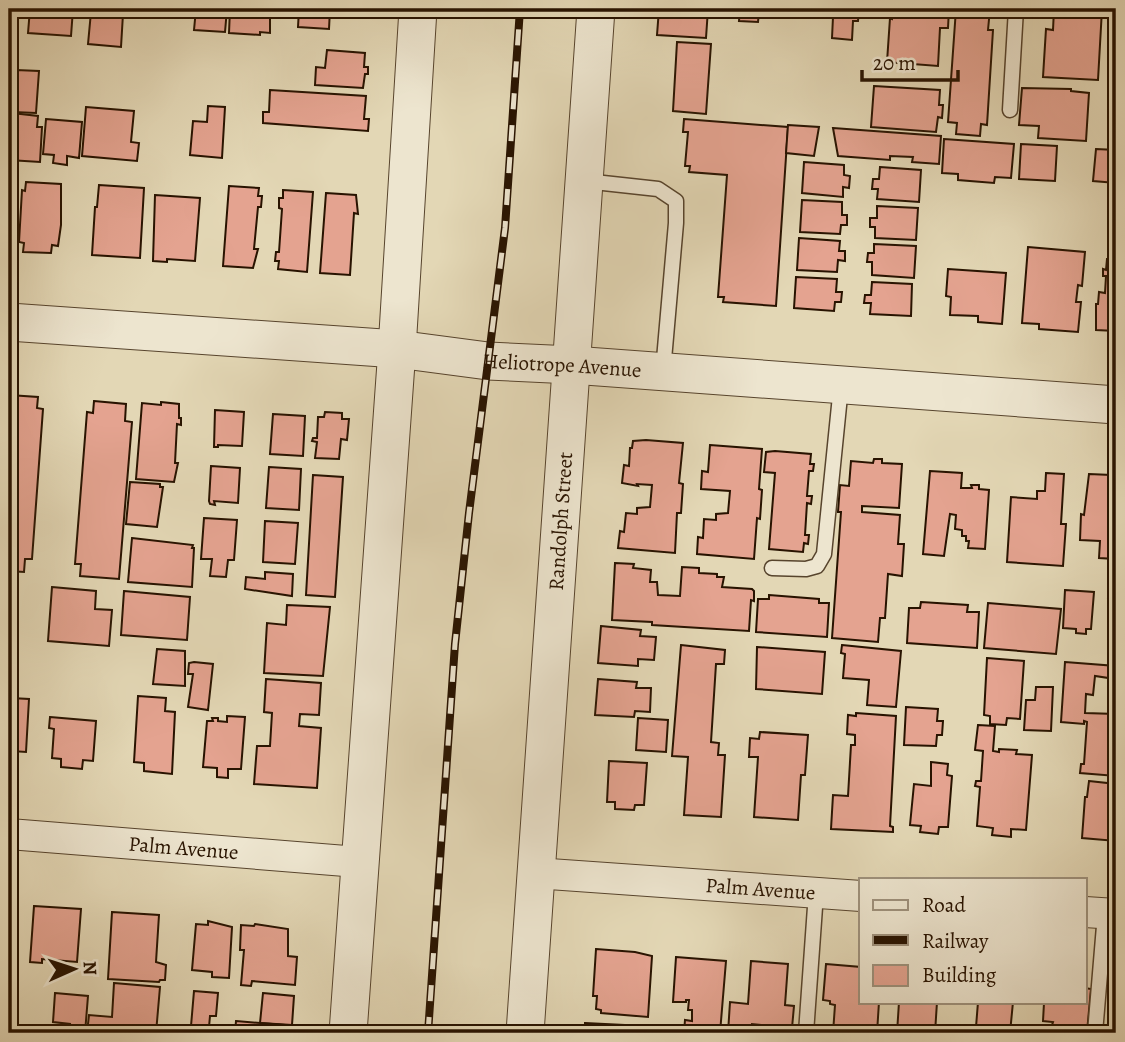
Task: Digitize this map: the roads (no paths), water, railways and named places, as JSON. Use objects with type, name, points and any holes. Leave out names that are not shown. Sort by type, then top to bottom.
[{"type":"street","points":[[348,1033],[358,862],[397,349],[418,9]]},
{"type":"street","name":"Randolph Street","points":[[525,1033],[596,9]]},
{"type":"street","name":"Heliotrope Avenue","points":[[9,323],[397,349],[488,361],[1116,405]]},
{"type":"street","name":"Palm Avenue","points":[[9,834],[358,862]]},
{"type":"street","name":"Palm Avenue","points":[[535,873],[859,896]]},
{"type":"lane","points":[[1010,110],[1016,9]]},
{"type":"lane","points":[[585,181],[658,190],[676,201],[677,223],[663,372]]},
{"type":"lane","points":[[772,568],[807,569],[817,566],[824,554],[842,385]]},
{"type":"lane","points":[[806,1033],[816,893]]},
{"type":"lane","points":[[1095,1033],[1102,913]]},
{"type":"railway","points":[[428,1033],[455,644],[505,228],[520,9]]}]
